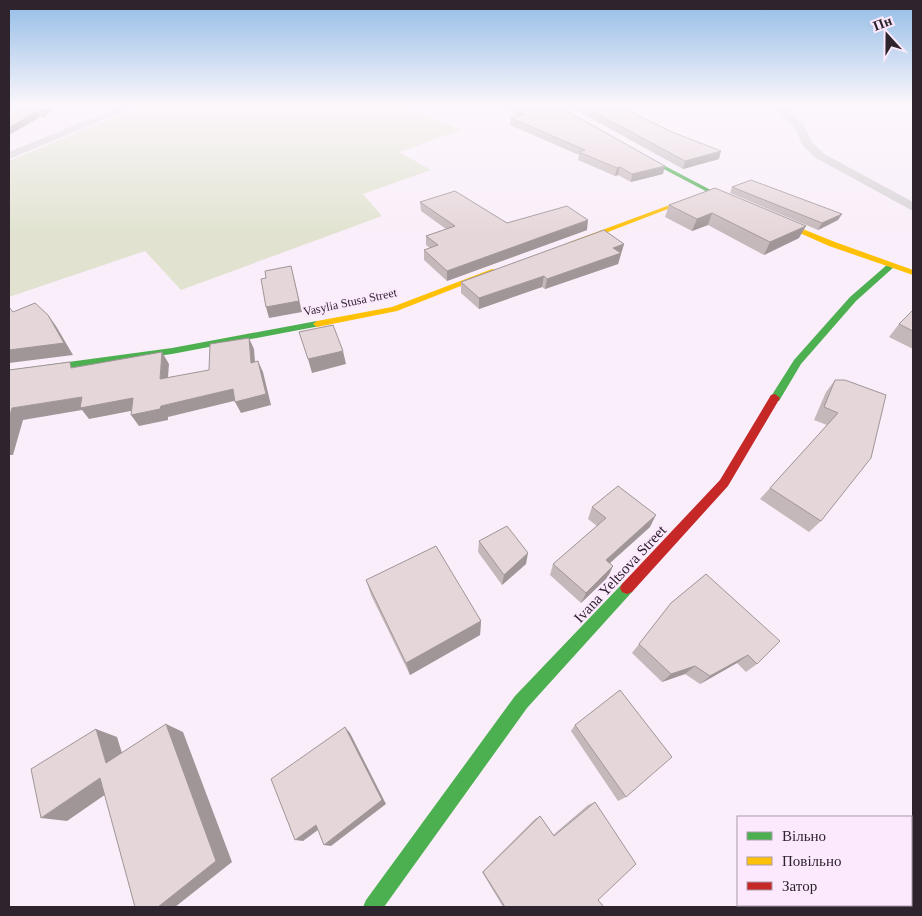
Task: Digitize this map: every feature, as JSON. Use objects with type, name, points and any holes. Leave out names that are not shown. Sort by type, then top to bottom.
[{"type":"street","points":[[9,156],[29,148]]},
{"type":"street","points":[[629,148],[728,200]]},
{"type":"street","points":[[811,148],[820,156],[913,207]]},
{"type":"street","points":[[564,246],[710,192]]},
{"type":"street","points":[[754,211],[832,244],[913,273]]},
{"type":"street","name":"Vasylia Stusa Street","points":[[9,373],[172,351],[394,309],[510,266]]},
{"type":"street","name":"Ivana Yeltsova Street","points":[[373,907],[521,702],[724,483],[798,362],[853,299],[891,266]]},
{"type":"green space","points":[[41,148],[411,148],[399,152],[431,170],[363,194],[382,216],[181,290],[145,251],[9,297],[9,161]]},
{"type":"building","points":[[580,148],[632,148],[665,166],[632,174],[620,167],[617,168],[579,152],[585,150]]},
{"type":"building","points":[[660,148],[713,148],[721,151],[685,161]]},
{"type":"building","points":[[751,180],[842,214],[822,223],[732,187]]},
{"type":"building","points":[[715,188],[806,226],[770,242],[712,213],[697,219],[669,205]]},
{"type":"building","points":[[455,191],[507,223],[567,206],[588,220],[447,271],[424,250],[438,245],[426,236],[455,226],[420,202]]},
{"type":"building","points":[[604,230],[624,244],[613,248],[621,253],[547,279],[544,276],[479,298],[461,282]]},
{"type":"building","points":[[291,266],[299,301],[266,307],[261,279],[266,278],[265,271]]},
{"type":"building","points":[[35,303],[48,315],[64,343],[9,350],[9,307],[13,312]]},
{"type":"building","points":[[913,310],[913,331],[899,324]]},
{"type":"building","points":[[333,325],[343,351],[308,359],[299,332]]},
{"type":"building","points":[[249,338],[251,363],[258,361],[266,394],[235,402],[233,389],[131,415],[133,398],[80,408],[82,397],[12,408],[9,419],[9,370],[70,362],[71,368],[162,352],[160,379],[209,370],[210,344]]},
{"type":"building","points":[[835,380],[845,380],[886,395],[871,458],[821,521],[770,488],[838,413],[824,407]]},
{"type":"building","points":[[618,486],[656,515],[606,560],[613,566],[586,593],[553,564],[606,518],[592,507]]},
{"type":"building","points":[[507,526],[528,553],[504,575],[479,541]]},
{"type":"building","points":[[436,546],[481,621],[406,663],[366,580]]},
{"type":"building","points":[[706,574],[780,641],[757,664],[748,655],[710,676],[695,666],[671,674],[639,644],[671,603]]},
{"type":"building","points":[[620,690],[672,757],[626,797],[575,725]]},
{"type":"building","points":[[166,724],[216,861],[158,907],[135,907],[100,778],[41,818],[31,769],[96,729],[106,763]]},
{"type":"building","points":[[345,727],[382,800],[324,845],[316,825],[295,840],[271,779]]},
{"type":"building","points":[[595,802],[636,864],[598,900],[604,907],[505,907],[483,872],[540,816],[554,836]]},
{"type":"traffic: fast","points":[[631,150],[721,197]]},
{"type":"traffic: fast","points":[[775,398],[797,362],[853,299],[891,266]]},
{"type":"traffic: fast","points":[[9,373],[172,351],[317,324]]},
{"type":"traffic: fast","points":[[373,907],[521,702],[627,588]]},
{"type":"traffic: slow","points":[[571,243],[704,194]]},
{"type":"traffic: slow","points":[[768,217],[832,244],[913,273]]},
{"type":"traffic: slow","points":[[317,324],[394,309],[495,271]]},
{"type":"traffic: jam","points":[[627,588],[724,483],[775,398]]}]
